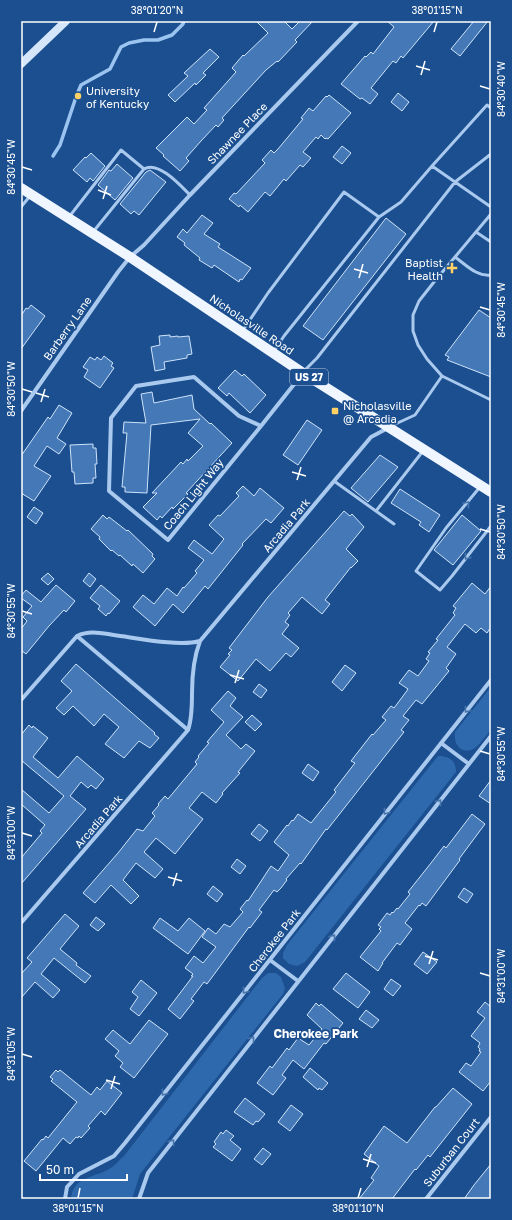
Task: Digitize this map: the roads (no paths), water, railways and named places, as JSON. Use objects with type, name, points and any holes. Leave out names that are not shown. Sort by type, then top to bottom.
[{"type":"main road","points":[[21,64],[66,21]]},
{"type":"main road","name":"Nicholasville Road","points":[[21,188],[130,257],[303,373],[491,492]]},
{"type":"street","name":"Shawnee Place","points":[[130,257],[144,245],[358,21]]},
{"type":"street","name":"Barberry Lane","points":[[21,411],[130,257]]},
{"type":"street","name":"Coach Light Way","points":[[261,426],[239,416],[194,377],[136,386],[110,418],[109,491],[168,540],[261,426],[303,373]]},
{"type":"street","name":"Arcadia Park","points":[[21,923],[188,730],[192,706],[192,680],[196,653],[200,641],[371,437],[390,427]]},
{"type":"street","points":[[21,700],[77,636],[83,633],[102,633],[190,644],[200,641]]},
{"type":"street","points":[[77,636],[188,730]]},
{"type":"street","name":"Cherokee Park","points":[[65,1199],[67,1187],[79,1174],[114,1156],[125,1143],[491,680]]},
{"type":"street","points":[[139,1199],[148,1173],[491,736]]},
{"type":"street","points":[[441,743],[469,764]]},
{"type":"street","points":[[270,960],[298,981]]},
{"type":"street","name":"Suburban Court","points":[[426,1199],[491,1117]]},
{"type":"lane","points":[[272,352],[379,217],[401,202],[487,105],[491,108]]},
{"type":"lane","points":[[68,218],[121,150],[144,169]]},
{"type":"lane","points":[[303,373],[317,358],[455,182],[491,154]]},
{"type":"lane","points":[[432,166],[491,207]]},
{"type":"lane","points":[[92,234],[144,169],[148,167],[156,167],[172,178],[190,196]]},
{"type":"lane","points":[[242,332],[268,292],[344,192],[379,217]]},
{"type":"lane","points":[[21,207],[31,195]]},
{"type":"lane","points":[[491,214],[419,301],[413,315],[413,330],[418,345],[427,359],[442,376],[491,400]]},
{"type":"lane","points":[[476,232],[491,242]]},
{"type":"lane","points":[[455,257],[472,271],[484,276],[491,275]]},
{"type":"lane","points":[[390,427],[415,415],[442,376]]},
{"type":"lane","points":[[376,511],[424,449]]},
{"type":"lane","points":[[334,481],[394,524]]},
{"type":"lane","points":[[481,486],[446,528],[416,571],[440,590],[491,526]]},
{"type":"waterway","points":[[53,156],[60,145],[81,85],[110,69],[121,47],[129,43],[144,40],[158,40],[172,35],[184,21]]},
{"type":"place","name":"University of Kentucky","points":[[78,96]]},
{"type":"place","name":"Baptist Health","points":[[452,268]]},
{"type":"place","name":"Nicholasville @ Arcadia","points":[[335,411]]},
{"type":"district","name":"Cherokee Park","points":[[316,1033]]}]
